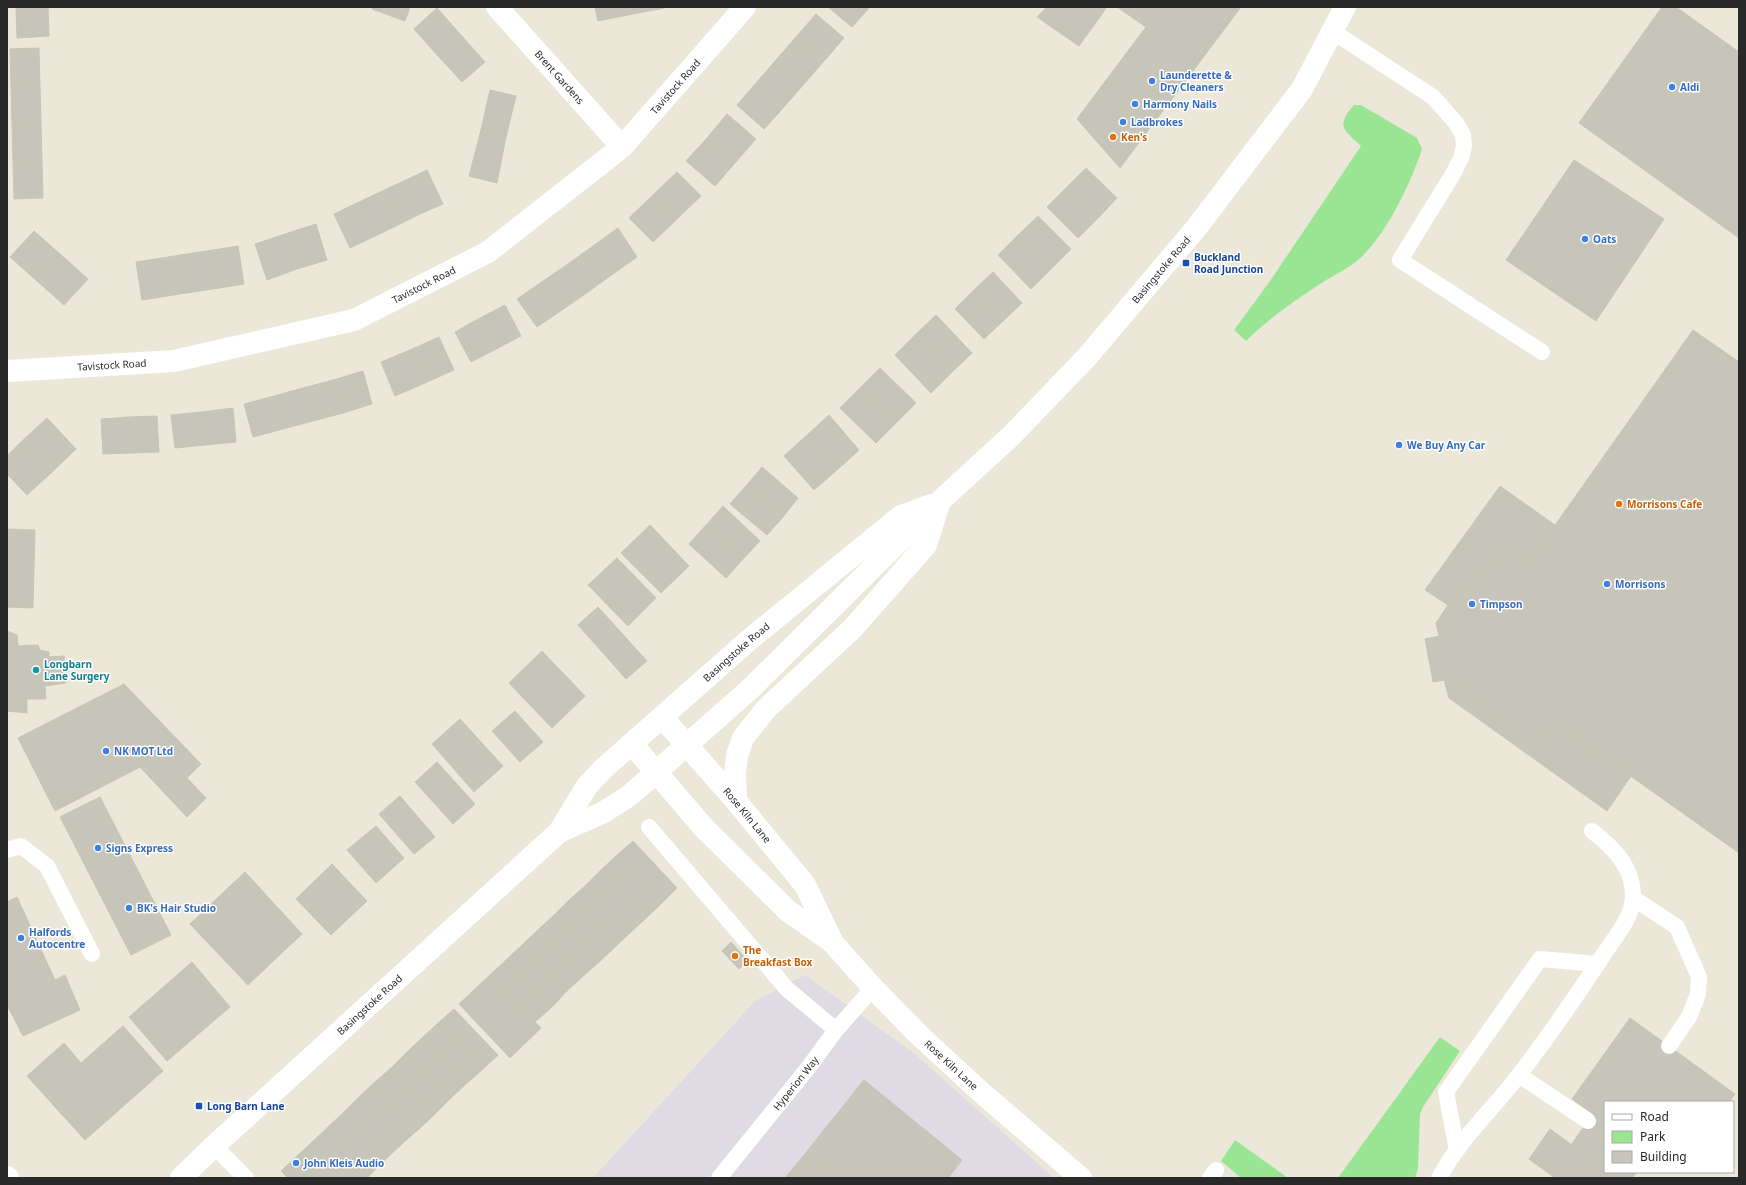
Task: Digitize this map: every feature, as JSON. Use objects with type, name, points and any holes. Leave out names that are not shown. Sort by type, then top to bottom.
[{"type":"street","name":"Brent Gardens","points":[[497,7],[622,147]]},
{"type":"street","name":"Tavistock Road","points":[[7,371],[174,361],[354,320],[488,252],[622,147],[745,7]]},
{"type":"street","name":"Basingstoke Road","points":[[559,832],[602,813],[629,796],[749,690],[940,501],[1012,435],[1087,358],[1197,227],[1302,89],[1344,7]]},
{"type":"street","name":"Basingstoke Road","points":[[182,1178],[214,1146],[559,832],[587,786],[662,717],[744,645],[901,516],[940,501]]},
{"type":"street","points":[[736,801],[735,774],[737,755],[743,738],[766,709],[853,628],[926,545],[940,501]]},
{"type":"street","name":"Rose Kiln Lane","points":[[662,717],[736,801],[805,885],[832,942]]},
{"type":"street","name":"Rose Kiln Lane","points":[[632,744],[704,828],[788,911],[832,942],[873,988],[920,1036],[982,1093],[1081,1178]]},
{"type":"lane","points":[[1332,31],[1433,97],[1456,123],[1463,135],[1464,146],[1461,158],[1454,174],[1400,260],[1542,352]]},
{"type":"lane","points":[[649,827],[787,989],[836,1030]]},
{"type":"lane","points":[[1439,1178],[1457,1150],[1519,1075],[1597,964],[1632,909],[1633,898],[1630,876],[1618,853],[1592,831]]},
{"type":"lane","points":[[7,850],[21,846],[47,866],[92,954]]},
{"type":"lane","points":[[1633,898],[1677,927],[1699,977],[1698,994],[1689,1017],[1668,1046]]},
{"type":"lane","points":[[1457,1150],[1446,1092],[1540,959],[1597,964]]},
{"type":"lane","name":"Hyperion Way","points":[[719,1178],[808,1068],[836,1030],[873,988]]},
{"type":"lane","points":[[1519,1075],[1588,1121]]},
{"type":"lane","points":[[214,1146],[246,1178]]},
{"type":"shaded area","points":[[805,975],[915,1054],[1054,1178],[593,1178],[755,1001]]},
{"type":"green space","points":[[1354,105],[1361,105],[1417,138],[1422,149],[1404,194],[1378,238],[1357,261],[1291,304],[1263,325],[1246,341],[1234,330],[1270,281],[1361,146],[1346,132],[1343,123],[1348,112]]},
{"type":"green space","points":[[1440,1037],[1460,1051],[1423,1107],[1420,1114],[1418,1168],[1415,1178],[1338,1178]]},
{"type":"green space","points":[[1235,1140],[1288,1178],[1241,1178],[1221,1161]]},
{"type":"building","points":[[16,7],[48,7],[49,36],[17,38]]},
{"type":"building","points":[[373,7],[410,7],[405,21],[372,9]]},
{"type":"building","points":[[595,7],[632,7],[633,14],[598,21]]},
{"type":"building","points":[[632,7],[663,7],[664,8],[633,14]]},
{"type":"building","points":[[828,7],[870,7],[852,27]]},
{"type":"building","points":[[1047,7],[1107,7],[1079,46],[1037,17]]},
{"type":"building","points":[[1117,7],[1241,7],[1120,168],[1077,119],[1146,27]]},
{"type":"building","name":"Aldi","points":[[1662,7],[1676,7],[1739,52],[1739,238],[1579,123]]},
{"type":"building","points":[[437,8],[461,35],[438,56],[414,29]]},
{"type":"building","points":[[816,14],[844,38],[824,61],[796,37]]},
{"type":"building","points":[[461,35],[485,62],[462,82],[438,56]]},
{"type":"building","points":[[796,37],[824,61],[804,84],[776,60]]},
{"type":"building","points":[[39,48],[40,86],[11,86],[10,49]]},
{"type":"building","points":[[776,60],[804,84],[784,107],[756,83]]},
{"type":"building","points":[[756,83],[784,107],[764,129],[737,105]]},
{"type":"building","points":[[11,86],[40,86],[41,123],[12,124]]},
{"type":"building","points":[[490,90],[516,96],[506,137],[481,130]]},
{"type":"building","points":[[727,114],[756,139],[735,163],[707,138]]},
{"type":"building","points":[[41,123],[42,161],[13,162],[12,124]]},
{"type":"building","points":[[481,130],[506,137],[497,183],[469,176]]},
{"type":"building","points":[[707,138],[735,163],[715,186],[686,161]]},
{"type":"building","name":"Oats","points":[[1574,160],[1664,219],[1596,321],[1506,260]]},
{"type":"building","points":[[42,161],[43,198],[14,199],[13,162]]},
{"type":"building","points":[[1086,168],[1117,198],[1098,218],[1067,187]]},
{"type":"building","points":[[427,170],[443,204],[420,214],[404,181]]},
{"type":"building","points":[[677,172],[701,196],[677,219],[653,195]]},
{"type":"building","points":[[404,181],[420,214],[396,226],[380,192]]},
{"type":"building","points":[[1067,187],[1098,218],[1078,238],[1047,207]]},
{"type":"building","points":[[380,192],[396,226],[373,237],[357,203]]},
{"type":"building","points":[[653,195],[677,219],[653,242],[629,218]]},
{"type":"building","points":[[357,203],[373,237],[350,248],[334,214]]},
{"type":"building","points":[[1038,216],[1071,249],[1051,269],[1018,235]]},
{"type":"building","points":[[316,224],[327,260],[297,269],[285,234]]},
{"type":"building","points":[[618,228],[637,257],[613,274],[593,246]]},
{"type":"building","points":[[34,231],[60,254],[37,281],[10,257]]},
{"type":"building","points":[[285,234],[297,269],[267,280],[255,244]]},
{"type":"building","points":[[1018,235],[1051,269],[1031,289],[998,255]]},
{"type":"building","points":[[238,246],[244,284],[219,288],[213,250]]},
{"type":"building","points":[[593,246],[613,274],[588,292],[568,264]]},
{"type":"building","points":[[213,250],[219,288],[193,292],[187,254]]},
{"type":"building","points":[[60,254],[88,279],[64,305],[37,281]]},
{"type":"building","points":[[187,254],[193,292],[167,296],[162,258]]},
{"type":"building","points":[[162,258],[167,296],[142,300],[136,262]]},
{"type":"building","points":[[568,264],[588,292],[562,310],[543,281]]},
{"type":"building","points":[[993,272],[1022,303],[1003,321],[974,290]]},
{"type":"building","points":[[543,281],[562,310],[537,327],[517,299]]},
{"type":"building","points":[[974,290],[1003,321],[984,339],[955,309]]},
{"type":"building","points":[[505,305],[521,336],[496,349],[480,318]]},
{"type":"building","points":[[936,315],[972,353],[951,373],[915,335]]},
{"type":"building","points":[[480,318],[496,349],[471,362],[455,332]]},
{"type":"building","name":"Morrisons","points":[[1693,330],[1739,362],[1739,853],[1556,723],[1538,749],[1459,692],[1456,678],[1433,682],[1425,639],[1449,634],[1447,624],[1504,544],[1529,562]]},
{"type":"building","points":[[915,335],[951,373],[931,393],[895,355]]},
{"type":"building","points":[[439,337],[454,370],[425,383],[410,350]]},
{"type":"building","points":[[410,350],[425,383],[395,396],[381,362]]},
{"type":"building","points":[[880,368],[916,403],[896,423],[860,388]]},
{"type":"building","points":[[363,371],[372,404],[343,413],[333,380]]},
{"type":"building","points":[[333,380],[343,413],[313,421],[303,388]]},
{"type":"building","points":[[303,388],[313,421],[283,429],[274,396]]},
{"type":"building","points":[[860,388],[896,423],[876,443],[840,408]]},
{"type":"building","points":[[274,396],[283,429],[253,437],[244,404]]},
{"type":"building","points":[[233,408],[236,442],[206,445],[202,412]]},
{"type":"building","points":[[202,412],[206,445],[175,448],[171,415]]},
{"type":"building","points":[[829,415],[859,450],[837,470],[806,436]]},
{"type":"building","points":[[157,416],[159,452],[131,453],[129,417]]},
{"type":"building","points":[[129,417],[131,453],[103,454],[101,419]]},
{"type":"building","points":[[47,418],[76,449],[52,472],[22,441]]},
{"type":"building","points":[[806,436],[837,470],[814,490],[784,456]]},
{"type":"building","points":[[22,441],[52,472],[27,495],[7,474],[7,456]]},
{"type":"building","points":[[762,467],[798,498],[783,517],[746,486]]},
{"type":"building","points":[[746,486],[783,517],[767,535],[730,504]]},
{"type":"building","points":[[1500,486],[1555,525],[1529,562],[1504,544],[1447,624],[1449,634],[1439,636],[1436,623],[1448,605],[1425,590]]},
{"type":"building","points":[[723,506],[760,541],[743,559],[706,525]]},
{"type":"building","points":[[650,525],[689,566],[661,593],[621,553]]},
{"type":"building","points":[[706,525],[743,559],[726,578],[689,544]]},
{"type":"building","points":[[7,529],[35,530],[33,608],[7,607]]},
{"type":"building","points":[[617,558],[656,598],[628,626],[588,585]]},
{"type":"building","points":[[598,607],[647,661],[626,679],[578,625]]},
{"type":"building","name":"Longbarn Lane Surgery","points":[[7,631],[17,635],[18,646],[38,645],[40,650],[49,652],[49,657],[64,656],[66,683],[45,686],[46,699],[27,699],[27,713],[7,711]]},
{"type":"building","points":[[542,651],[585,696],[552,728],[509,683]]},
{"type":"building","points":[[1456,678],[1459,692],[1538,749],[1556,723],[1631,776],[1607,811],[1449,698],[1444,680]]},
{"type":"building","name":"NK MOT Ltd","points":[[124,684],[201,764],[187,778],[206,798],[187,817],[140,767],[55,811],[18,738]]},
{"type":"building","points":[[515,711],[543,742],[520,762],[492,731]]},
{"type":"building","points":[[460,719],[503,766],[474,792],[432,744]]},
{"type":"building","points":[[437,762],[475,804],[453,824],[415,782]]},
{"type":"building","points":[[400,796],[435,837],[414,854],[379,814]]},
{"type":"building","points":[[100,797],[171,935],[131,955],[60,817]]},
{"type":"building","points":[[376,826],[404,858],[376,883],[347,850]]},
{"type":"building","points":[[633,841],[677,888],[662,903],[617,855]]},
{"type":"building","points":[[617,855],[662,903],[646,918],[601,870]]},
{"type":"building","points":[[332,864],[367,901],[331,935],[296,899]]},
{"type":"building","points":[[601,870],[646,918],[630,933],[585,886]]},
{"type":"building","points":[[245,872],[302,934],[248,985],[190,924]]},
{"type":"building","points":[[585,886],[630,933],[614,948],[569,900]]},
{"type":"building","name":"Halfords Autocentre","points":[[17,897],[55,980],[65,975],[80,1010],[23,1036],[7,1005],[7,902]]},
{"type":"building","points":[[569,900],[614,948],[598,963],[554,915]]},
{"type":"building","points":[[554,915],[598,963],[582,977],[538,930]]},
{"type":"building","points":[[538,930],[582,977],[566,992],[522,945]]},
{"type":"building","name":"The Breakfast Box","points":[[731,942],[748,961],[739,969],[722,951]]},
{"type":"building","points":[[522,945],[566,992],[551,1008],[506,960]]},
{"type":"building","points":[[506,960],[551,1008],[535,1022],[490,975]]},
{"type":"building","points":[[192,962],[230,1007],[167,1061],[129,1017]]},
{"type":"building","points":[[490,975],[541,1028],[510,1058],[459,1004]]},
{"type":"building","points":[[454,1009],[498,1055],[482,1070],[438,1023]]},
{"type":"building","points":[[1630,1018],[1735,1094],[1730,1101],[1604,1101],[1604,1168],[1571,1145],[1593,1114],[1572,1099]]},
{"type":"building","points":[[438,1023],[482,1070],[466,1084],[422,1038]]},
{"type":"building","points":[[123,1026],[163,1071],[85,1140],[27,1076],[64,1043],[81,1063]]},
{"type":"building","points":[[422,1038],[466,1084],[450,1099],[406,1053]]},
{"type":"building","points":[[406,1053],[450,1099],[435,1114],[391,1068]]},
{"type":"building","points":[[391,1068],[435,1114],[419,1129],[375,1082]]},
{"type":"building","points":[[864,1080],[962,1160],[948,1178],[832,1178],[804,1155]]},
{"type":"building","points":[[375,1082],[419,1129],[403,1143],[359,1097]]},
{"type":"building","points":[[359,1097],[403,1143],[387,1158],[344,1112]]},
{"type":"building","points":[[344,1112],[387,1158],[372,1173],[328,1127]]},
{"type":"building","points":[[328,1127],[372,1173],[367,1178],[347,1178],[312,1142]]},
{"type":"building","points":[[1550,1129],[1604,1168],[1604,1173],[1610,1173],[1617,1178],[1555,1178],[1529,1159]]},
{"type":"building","points":[[312,1142],[347,1178],[318,1178],[297,1156]]},
{"type":"building","points":[[804,1155],[832,1178],[785,1178]]},
{"type":"building","name":"John Kleis Audio","points":[[297,1156],[318,1178],[288,1178],[281,1171]]},
{"type":"building","points":[[1610,1173],[1636,1173],[1632,1178],[1617,1178]]},
{"type":"place","name":"Launderette & Dry Cleaners","points":[[1152,81]]},
{"type":"place","name":"Aldi","points":[[1672,87]]},
{"type":"place","name":"Harmony Nails","points":[[1135,104]]},
{"type":"place","name":"Ladbrokes","points":[[1123,122]]},
{"type":"place","name":"Ken's","points":[[1113,137]]},
{"type":"place","name":"Oats","points":[[1585,239]]},
{"type":"place","name":"Buckland Road Junction","points":[[1186,263]]},
{"type":"place","name":"We Buy Any Car","points":[[1399,445]]},
{"type":"place","name":"Morrisons Cafe","points":[[1619,504]]},
{"type":"place","name":"Morrisons","points":[[1607,584]]},
{"type":"place","name":"Timpson","points":[[1472,604]]},
{"type":"place","name":"Longbarn Lane Surgery","points":[[36,670]]},
{"type":"place","name":"NK MOT Ltd","points":[[106,751]]},
{"type":"place","name":"Signs Express","points":[[98,848]]},
{"type":"place","name":"BK's Hair Studio","points":[[129,908]]},
{"type":"place","name":"Halfords Autocentre","points":[[21,938]]},
{"type":"place","name":"The Breakfast Box","points":[[735,956]]},
{"type":"place","name":"Long Barn Lane","points":[[199,1106]]},
{"type":"place","name":"John Kleis Audio","points":[[296,1163]]}]
